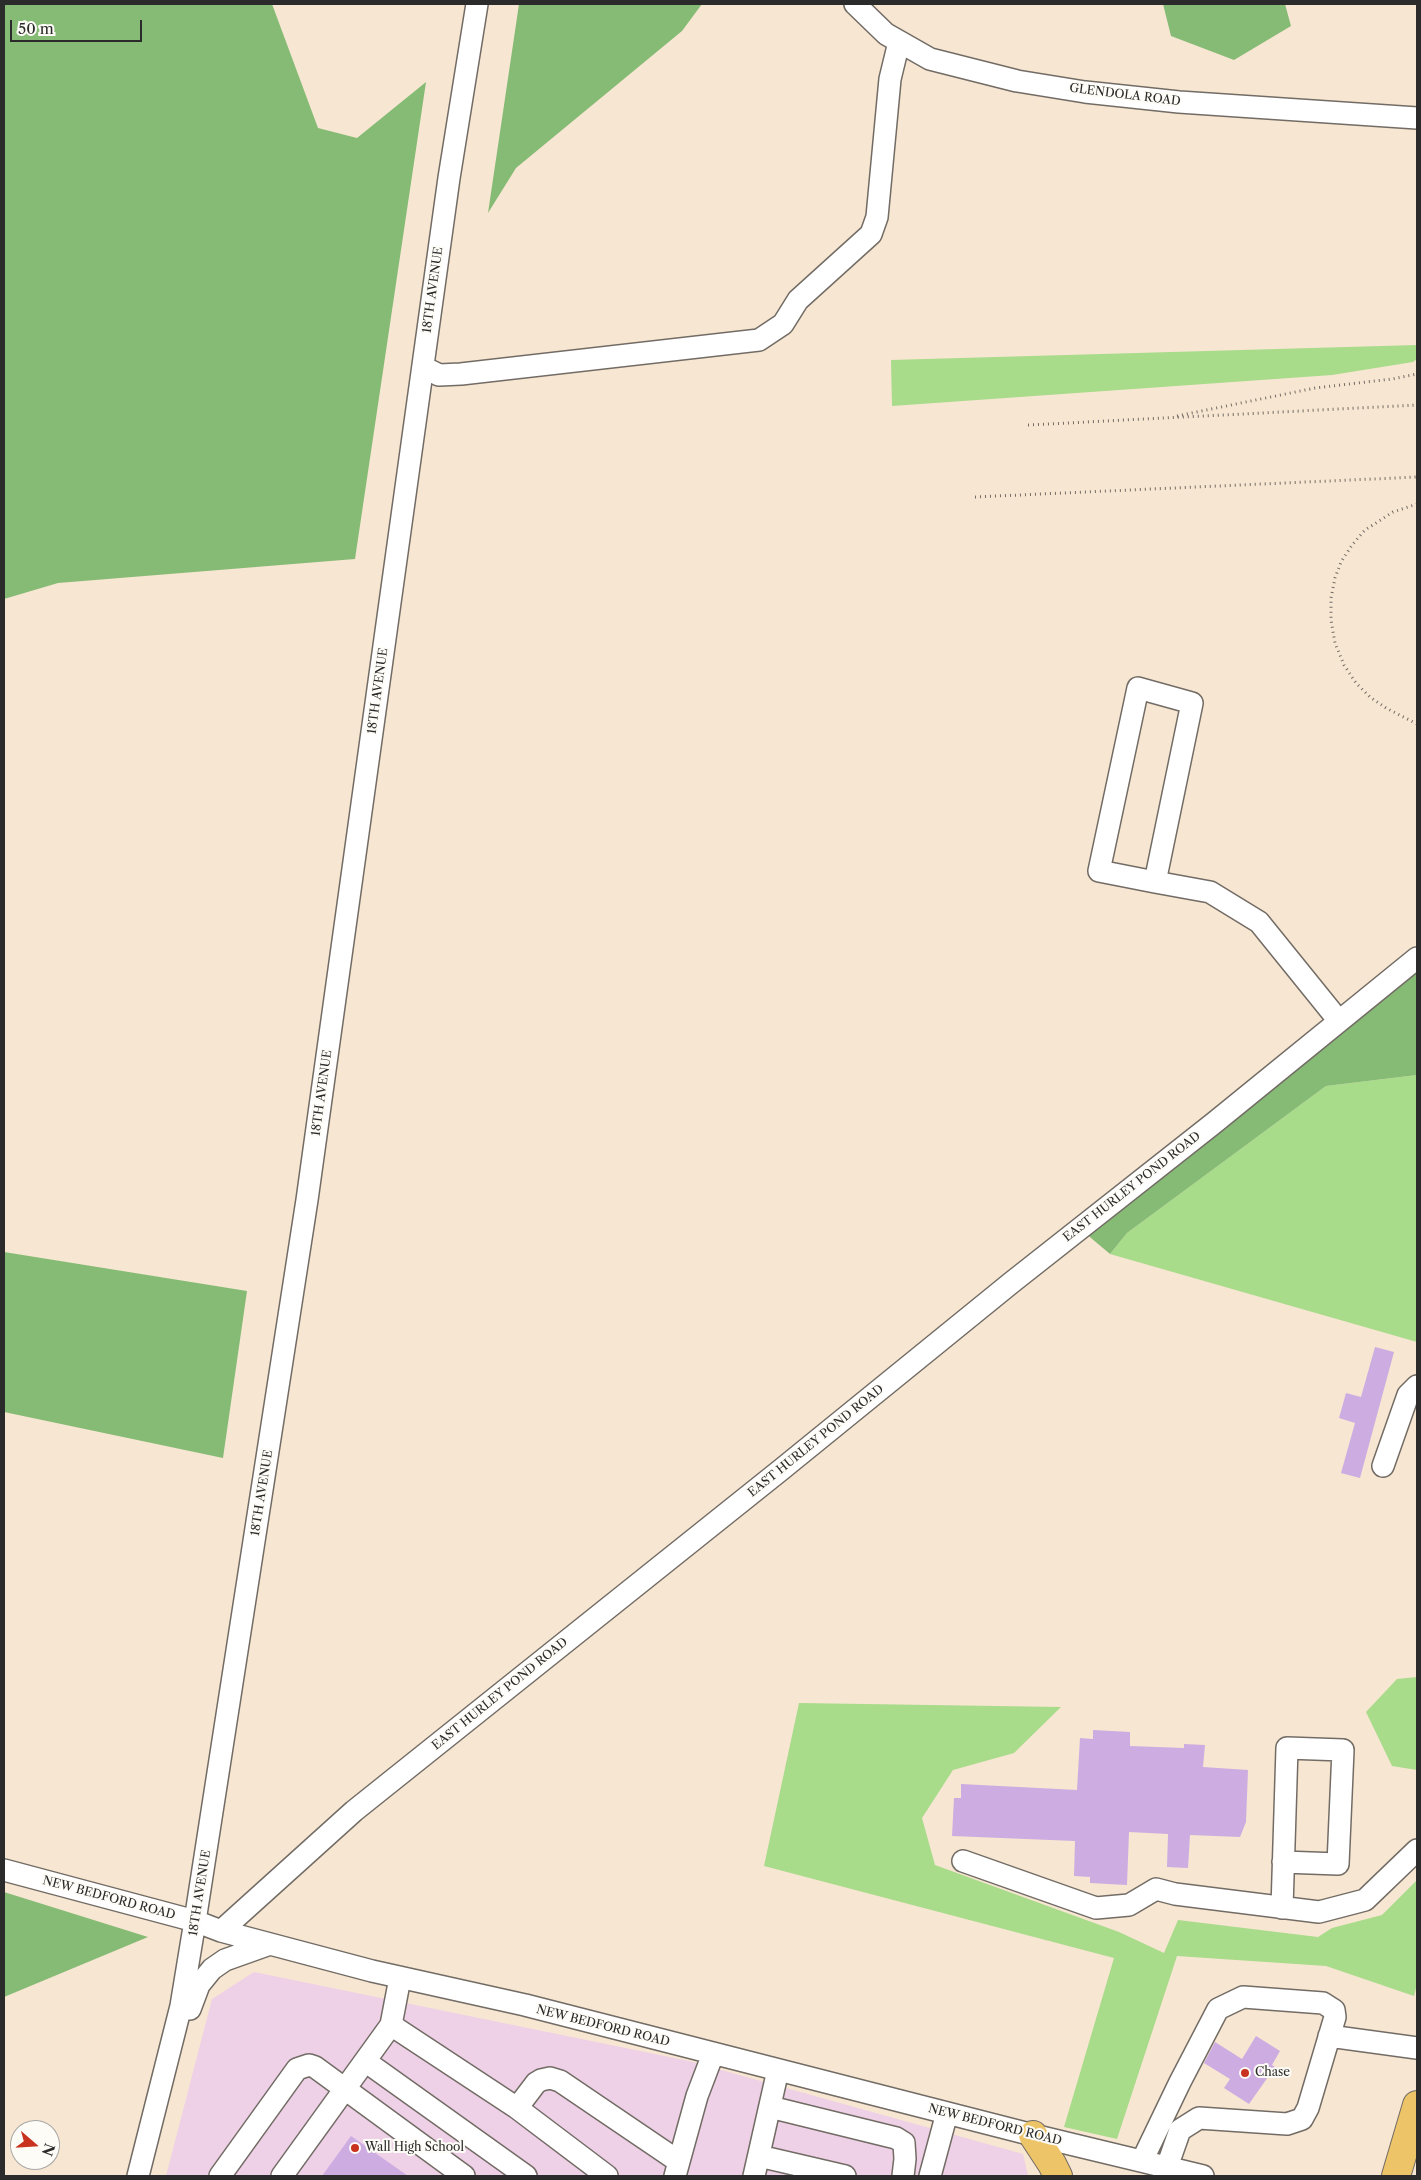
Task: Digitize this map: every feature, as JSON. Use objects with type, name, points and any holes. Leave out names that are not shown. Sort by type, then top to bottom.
[{"type":"highway","points":[[1396,2176],[1417,2105]]},
{"type":"highway","points":[[1033,2135],[1058,2176]]},
{"type":"street","name":"18TH AVENUE","points":[[144,2171],[182,2006],[307,1200],[449,178],[477,4]]},
{"type":"street","name":"GLENDOLA ROAD","points":[[855,4],[865,16],[899,42],[930,60],[969,70],[1085,92],[1180,102],[1417,118]]},
{"type":"street","points":[[423,367],[439,375],[461,374],[759,340],[783,324],[798,300],[871,234],[877,217],[890,79],[899,42]]},
{"type":"street","points":[[1155,882],[1192,703],[1138,688],[1099,871],[1155,882],[1210,892],[1259,922],[1339,1021]]},
{"type":"street","name":"EAST HURLEY POND ROAD","points":[[221,1931],[354,1811],[1417,958]]},
{"type":"street","points":[[1384,1466],[1408,1395],[1417,1386]]},
{"type":"street","points":[[1282,1908],[1283,1862],[1287,1748],[1343,1750],[1338,1864],[1283,1862]]},
{"type":"street","points":[[963,1861],[1096,1908],[1129,1905],[1156,1889],[1175,1894],[1319,1912],[1364,1900],[1417,1850]]},
{"type":"street","name":"NEW BEDFORD ROAD","points":[[4,1870],[195,1921],[221,1931],[400,1978],[525,2006],[1033,2135],[1203,2176]]},
{"type":"street","points":[[163,2082],[199,1985],[212,1969],[225,1960],[270,1944]]},
{"type":"street","points":[[282,2176],[391,2025],[400,1978]]},
{"type":"street","points":[[1142,2161],[1218,2009],[1243,1997],[1324,2003],[1334,2010],[1335,2017],[1308,2108],[1302,2120],[1287,2124],[1199,2118],[1180,2130],[1167,2168]]},
{"type":"street","points":[[391,2025],[517,2108],[607,2176]]},
{"type":"street","points":[[1329,2036],[1417,2048]]},
{"type":"street","points":[[517,2108],[536,2083],[550,2078],[560,2081],[676,2169],[697,2096],[713,2054]]},
{"type":"street","points":[[365,2061],[526,2176]]},
{"type":"street","points":[[220,2176],[297,2069],[302,2066],[315,2067],[464,2176]]},
{"type":"street","points":[[778,2070],[757,2166],[845,2176]]},
{"type":"street","points":[[770,2107],[896,2138],[904,2142],[905,2159],[902,2176]]},
{"type":"street","points":[[930,2176],[947,2113]]},
{"type":"path","points":[[1166,418],[1316,388],[1392,379],[1417,374]]},
{"type":"path","points":[[1028,425],[1417,405]]},
{"type":"path","points":[[975,497],[1417,477]]},
{"type":"path","points":[[1417,504],[1393,512],[1378,520],[1365,530],[1352,545],[1334,578],[1331,620],[1335,643],[1344,665],[1356,683],[1386,708],[1417,724]]},
{"type":"shaded area","points":[[254,1972],[689,2061],[1023,2154],[1028,2176],[166,2176],[212,1999]]},
{"type":"green space","points":[[4,4],[272,4],[318,128],[357,138],[426,82],[355,559],[58,583],[4,599]]},
{"type":"green space","points":[[519,4],[702,4],[682,31],[516,168],[488,213]]},
{"type":"green space","points":[[1163,4],[1285,4],[1291,26],[1234,60],[1171,36]]},
{"type":"green space","points":[[1417,345],[1417,359],[1413,362],[1332,375],[892,406],[891,360]]},
{"type":"green space","points":[[1417,953],[1417,1075],[1326,1086],[1127,1233],[1110,1254],[1078,1227]]},
{"type":"green space","points":[[1417,1075],[1417,1342],[1110,1254],[1127,1233],[1326,1086]]},
{"type":"green space","points":[[4,1252],[247,1291],[223,1458],[4,1412]]},
{"type":"green space","points":[[1417,1677],[1417,1770],[1392,1766],[1366,1712],[1397,1679]]},
{"type":"green space","points":[[799,1703],[1061,1707],[1014,1753],[953,1770],[922,1818],[935,1865],[1119,1932],[1164,1953],[1178,1920],[1318,1937],[1332,1928],[1382,1915],[1417,1880],[1417,1984],[1414,1996],[1326,1966],[1177,1956],[1117,2139],[1064,2127],[1114,1958],[764,1866]]},
{"type":"green space","points":[[4,1892],[148,1937],[4,1997]]},
{"type":"building","points":[[1375,1347],[1394,1352],[1360,1478],[1341,1473],[1355,1423],[1339,1418],[1346,1393],[1361,1397]]},
{"type":"building","points":[[1093,1730],[1130,1732],[1130,1746],[1184,1748],[1184,1744],[1205,1745],[1203,1767],[1248,1770],[1246,1822],[1240,1837],[1190,1835],[1188,1868],[1167,1867],[1168,1834],[1129,1832],[1127,1885],[1090,1883],[1090,1877],[1074,1876],[1075,1841],[952,1836],[954,1798],[961,1798],[961,1784],[1077,1790],[1080,1738],[1093,1739]]},
{"type":"building","name":"Chase","points":[[1256,2036],[1280,2051],[1272,2065],[1275,2067],[1249,2104],[1224,2088],[1230,2079],[1204,2063],[1215,2042],[1242,2059]]},
{"type":"building","name":"Wall High School","points":[[351,2136],[408,2176],[322,2176]]},
{"type":"place","name":"Chase","points":[[1245,2073]]},
{"type":"place","name":"Wall High School","points":[[355,2148]]}]
